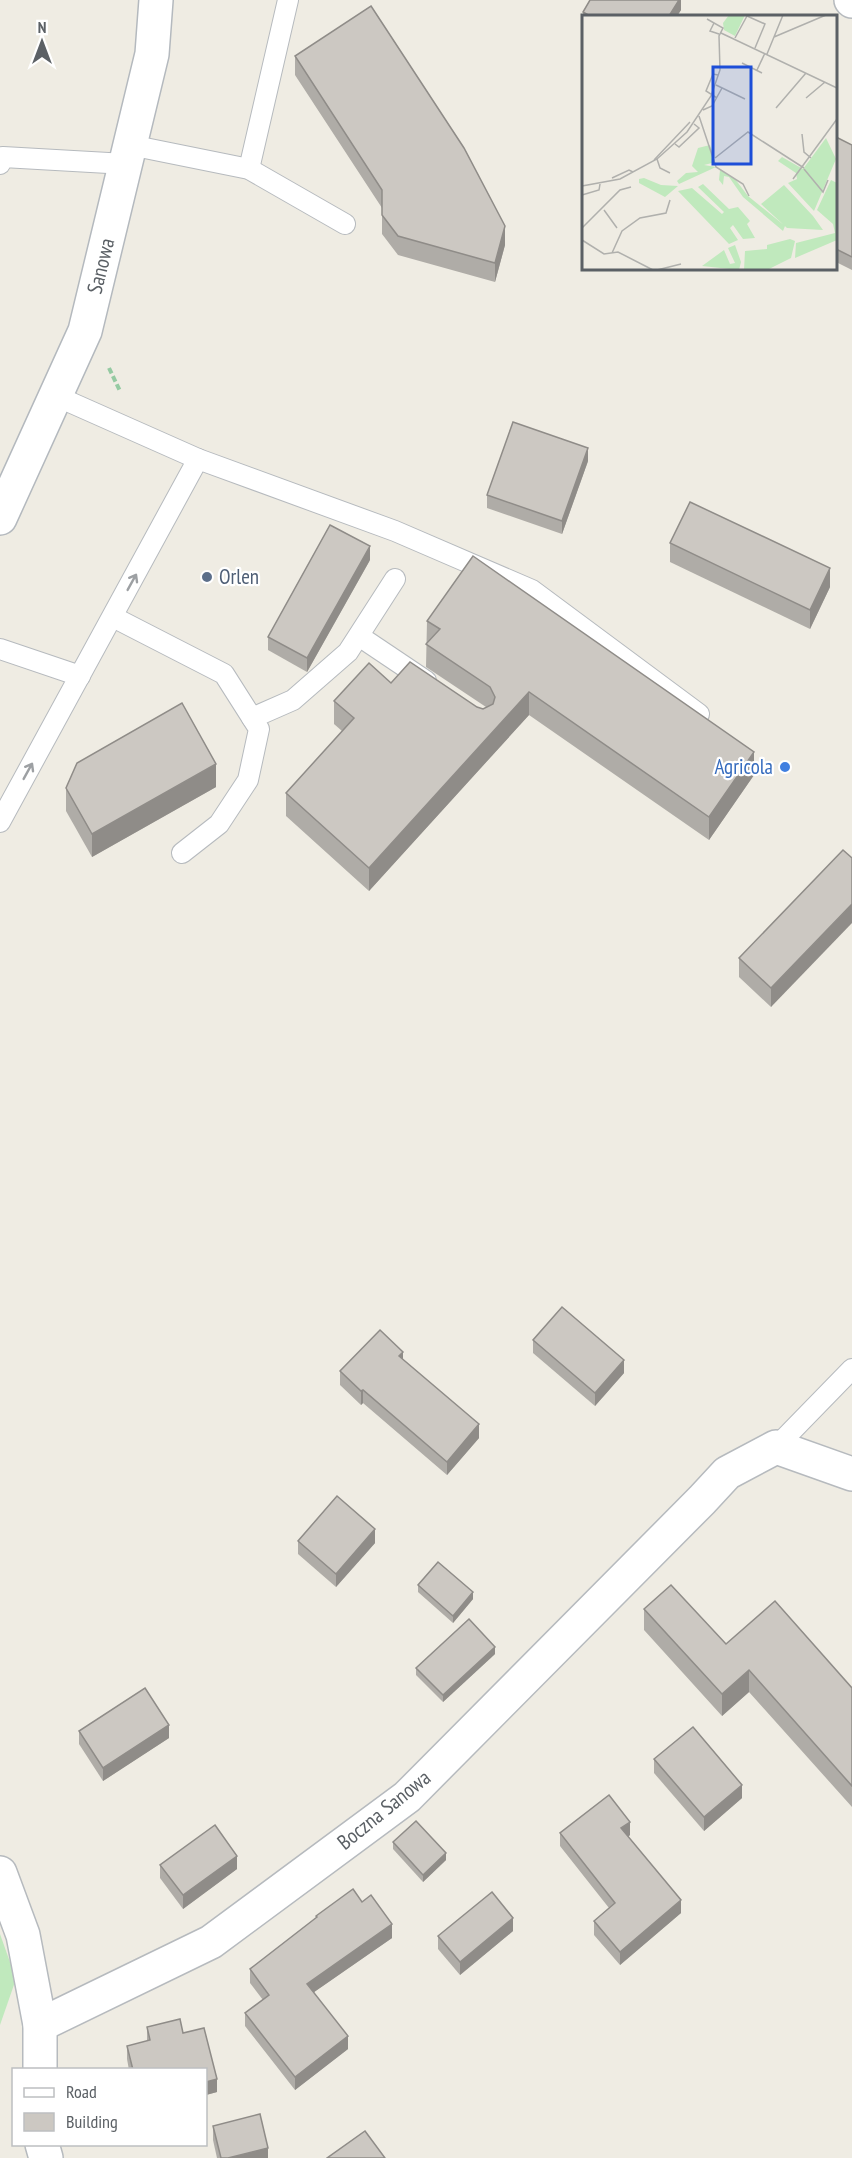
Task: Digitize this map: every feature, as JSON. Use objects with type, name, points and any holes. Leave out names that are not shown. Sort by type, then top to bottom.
[{"type":"street","name":"Sanowa","points":[[0,518],[85,331],[152,54],[156,0]]},
{"type":"street","points":[[776,1447],[852,1474]]},
{"type":"street","name":"Boczna Sanowa","points":[[40,2025],[211,1942],[407,1797],[727,1473],[776,1447]]},
{"type":"street","points":[[0,1872],[22,1935],[40,2025],[40,2068]]},
{"type":"lane","points":[[249,169],[288,0]]},
{"type":"lane","points":[[0,164],[3,157],[128,154],[249,169],[345,224]]},
{"type":"lane","points":[[56,396],[198,459],[395,531],[532,590],[699,714]]},
{"type":"lane","points":[[0,822],[198,459]]},
{"type":"lane","points":[[252,718],[293,700],[348,652],[395,579]]},
{"type":"lane","points":[[113,617],[224,674],[259,729],[248,780],[219,824],[182,854]]},
{"type":"lane","points":[[358,636],[444,694]]},
{"type":"lane","points":[[0,649],[80,676]]},
{"type":"lane","points":[[776,1447],[852,1369]]},
{"type":"green space","points":[[0,1934],[16,1979],[0,2025]]},
{"type":"building","points":[[590,0],[679,0],[670,15],[588,15],[583,12]]},
{"type":"building","points":[[371,6],[464,148],[505,226],[495,263],[398,236],[382,215],[382,190],[295,56]]},
{"type":"building","points":[[837,138],[852,145],[852,257],[837,250]]},
{"type":"building","points":[[513,422],[588,448],[562,521],[487,495]]},
{"type":"building","points":[[690,502],[830,568],[810,610],[670,543]]},
{"type":"building","points":[[330,525],[370,546],[307,658],[268,637]]},
{"type":"building","points":[[473,556],[754,752],[709,817],[529,692],[369,868],[286,793],[354,718],[334,701],[369,663],[391,683],[410,662],[477,707],[483,709],[493,704],[495,697],[490,687],[426,644],[440,629],[427,621]]},
{"type":"building","points":[[182,703],[216,764],[92,834],[66,788],[77,763]]},
{"type":"building","points":[[843,850],[852,858],[852,904],[771,988],[739,958]]},
{"type":"building","points":[[562,1307],[624,1360],[595,1393],[533,1340]]},
{"type":"building","points":[[380,1330],[403,1352],[399,1356],[479,1424],[447,1462],[340,1371]]},
{"type":"building","points":[[337,1496],[375,1529],[336,1574],[298,1541]]},
{"type":"building","points":[[438,1562],[473,1592],[453,1616],[418,1585]]},
{"type":"building","points":[[671,1585],[726,1644],[775,1601],[852,1688],[852,1786],[749,1670],[722,1694],[644,1609]]},
{"type":"building","points":[[469,1619],[495,1647],[443,1695],[416,1668]]},
{"type":"building","points":[[145,1688],[169,1725],[103,1768],[79,1731]]},
{"type":"building","points":[[693,1727],[742,1785],[704,1817],[654,1759]]},
{"type":"building","points":[[609,1795],[630,1822],[621,1828],[681,1900],[620,1952],[594,1921],[615,1903],[560,1833]]},
{"type":"building","points":[[416,1821],[446,1853],[423,1875],[393,1842]]},
{"type":"building","points":[[215,1825],[237,1856],[183,1895],[160,1865]]},
{"type":"building","points":[[353,1889],[362,1902],[371,1895],[392,1924],[307,1984],[348,2036],[295,2077],[245,2013],[269,1995],[250,1969]]},
{"type":"building","points":[[492,1892],[513,1918],[460,1962],[438,1936]]},
{"type":"building","points":[[180,2019],[183,2033],[204,2028],[217,2079],[207,2082],[207,2068],[132,2068],[127,2046],[150,2040],[147,2027]]},
{"type":"building","points":[[260,2114],[268,2148],[221,2158],[213,2126]]},
{"type":"building","points":[[365,2131],[385,2158],[327,2158]]},
{"type":"place","name":"Orlen","points":[[207,577]]},
{"type":"place","name":"Agricola","points":[[785,767]]}]
